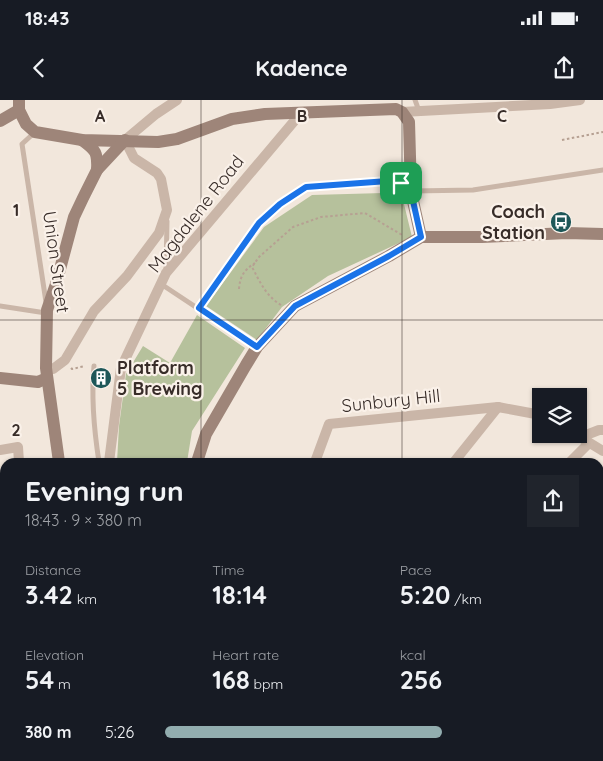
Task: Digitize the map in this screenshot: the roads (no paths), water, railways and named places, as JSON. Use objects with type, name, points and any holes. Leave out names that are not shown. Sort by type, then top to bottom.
[{"type":"street","points":[[47,311],[74,217],[97,170],[125,140],[156,114],[177,100]]},
{"type":"street","points":[[402,112],[481,104],[576,100]]},
{"type":"street","points":[[0,121],[19,105],[26,124],[34,132],[82,140],[158,142],[177,139],[232,119],[265,114],[389,107],[396,109],[402,112],[409,122],[411,186],[416,240]]},
{"type":"street","name":"Magdalene Road","points":[[110,458],[121,368],[166,273],[301,113]]},
{"type":"street","points":[[82,140],[96,152],[98,159],[97,170]]},
{"type":"street","points":[[0,378],[38,382],[64,360],[94,312],[127,276],[159,232],[167,210],[161,179],[157,173],[134,158],[125,140]]},
{"type":"street","points":[[199,458],[206,434],[257,347],[295,306],[416,240],[567,233],[603,234]]},
{"type":"street","name":"Union Street","points":[[47,311],[47,373],[58,458]]},
{"type":"street","points":[[457,458],[498,407],[532,413]]},
{"type":"street","name":"Sunbury Hill","points":[[316,458],[329,424],[498,407]]},
{"type":"street","points":[[587,436],[603,430]]},
{"type":"street","points":[[587,441],[603,451]]},
{"type":"street","points":[[572,458],[580,443]]},
{"type":"street","points":[[0,450],[18,446],[19,458]]},
{"type":"lane","points":[[415,100],[419,111]]},
{"type":"lane","name":"Union Street","points":[[34,132],[22,144],[47,311]]},
{"type":"lane","points":[[199,308],[259,223],[280,204],[306,187],[388,181],[411,186],[473,190],[603,170]]},
{"type":"lane","points":[[166,273],[167,210]]},
{"type":"lane","points":[[160,284],[257,347]]},
{"type":"lane","points":[[0,306],[47,311]]},
{"type":"lane","points":[[94,366],[92,390],[93,420],[98,458]]},
{"type":"place","name":"Coach Station","points":[[561,222]]},
{"type":"place","name":"Platform 5 Brewing","points":[[101,378]]}]
